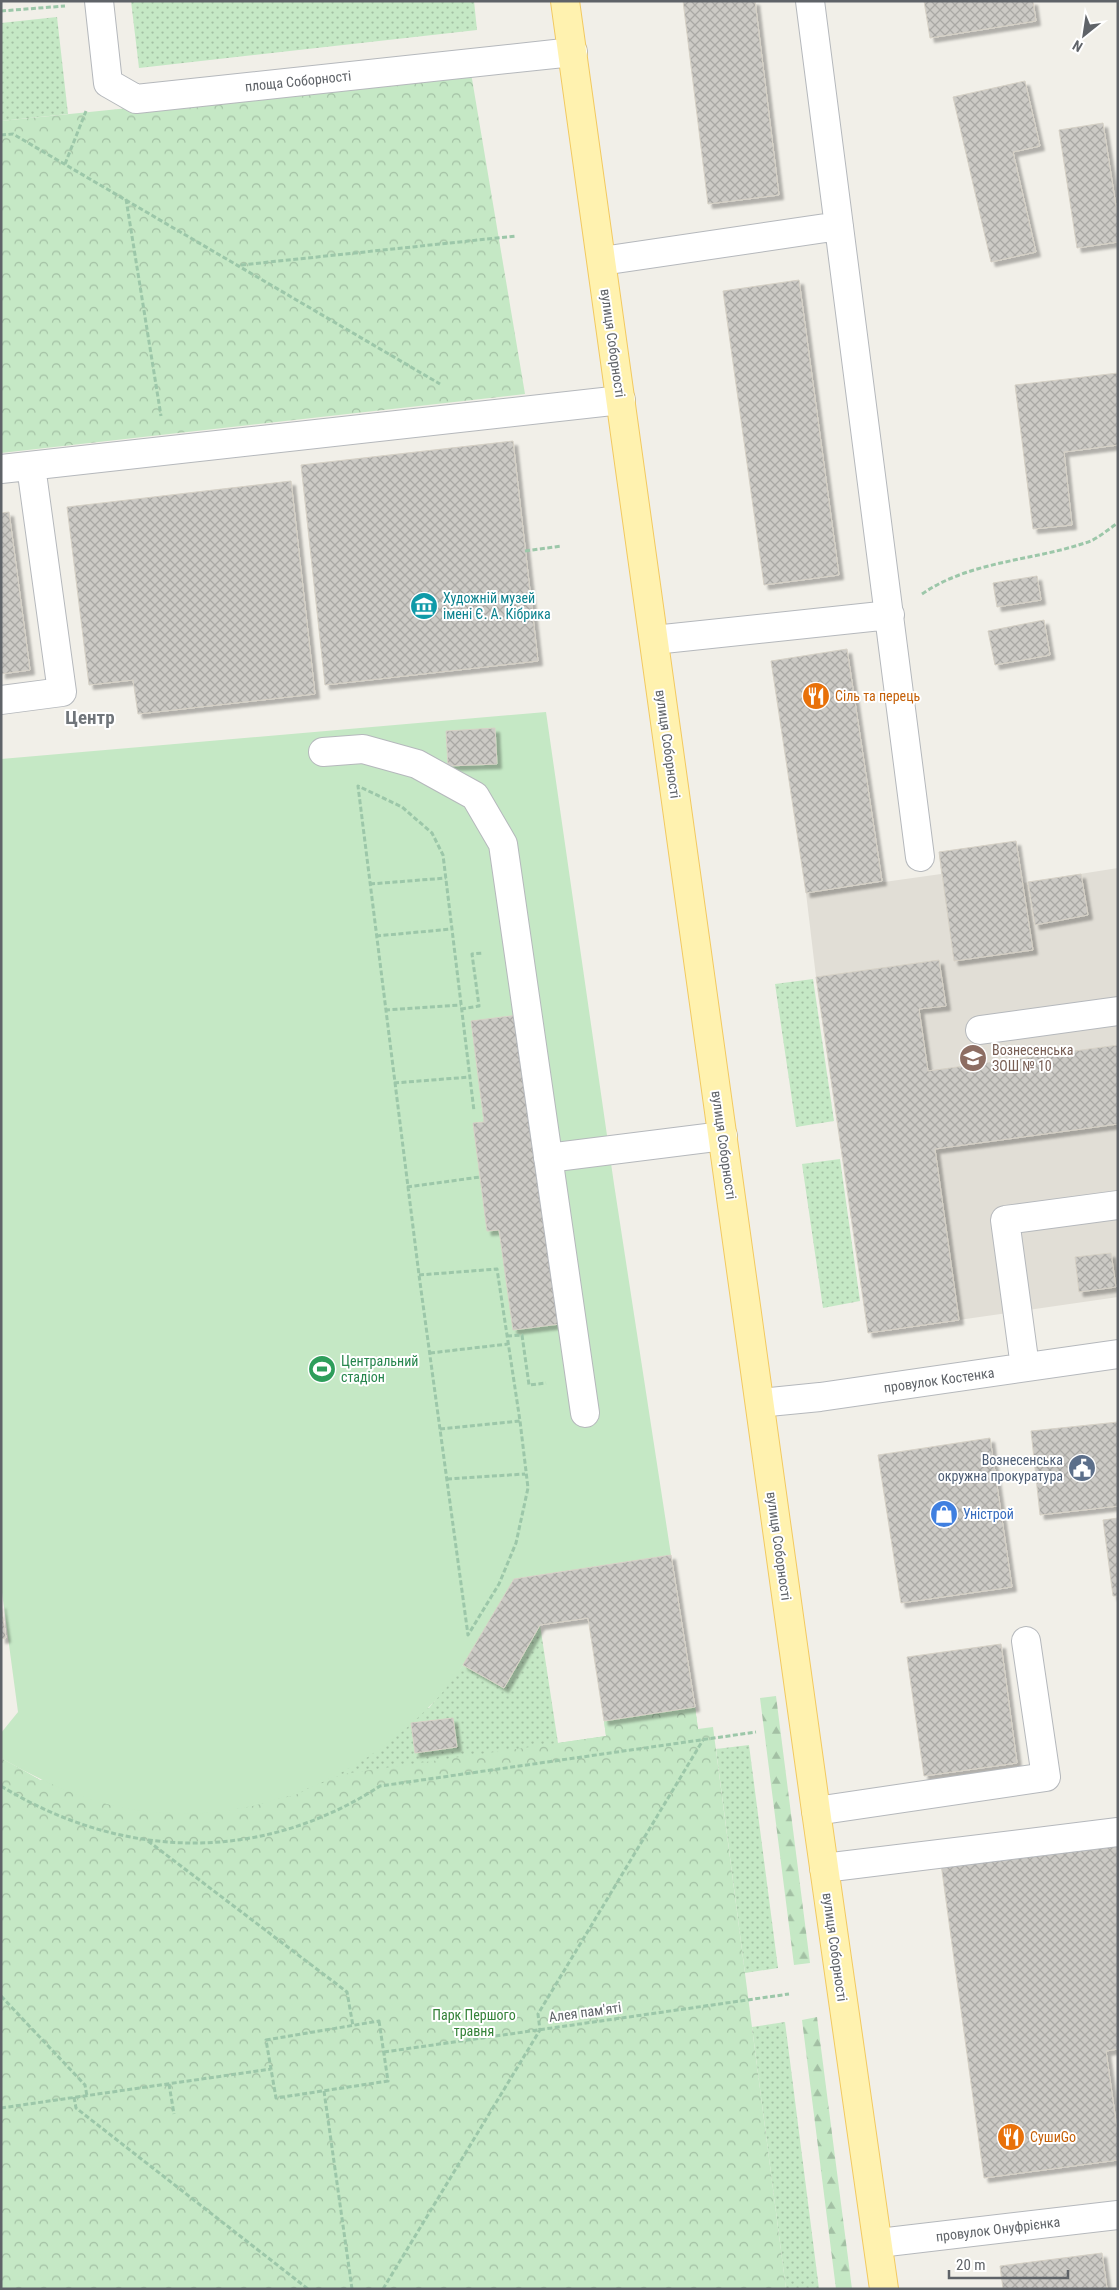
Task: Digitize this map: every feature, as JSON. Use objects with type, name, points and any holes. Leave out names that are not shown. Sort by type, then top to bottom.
[{"type":"main road","name":"вулиця Соборності","points":[[565,1],[884,2289]]},
{"type":"street","points":[[810,1],[920,857]]},
{"type":"street","name":"площа Соборності","points":[[99,3],[108,83],[136,99],[573,52]]},
{"type":"street","points":[[602,261],[839,226]]},
{"type":"street","points":[[1,469],[621,400]]},
{"type":"street","points":[[1,700],[62,692],[31,466]]},
{"type":"street","points":[[654,640],[890,615]]},
{"type":"street","points":[[323,752],[364,749],[417,764],[475,796],[503,844],[585,1413]]},
{"type":"street","points":[[980,1030],[1118,1011]]},
{"type":"street","points":[[548,1158],[723,1136]]},
{"type":"street","points":[[1025,1367],[1005,1220],[1118,1205]]},
{"type":"street","name":"провулок Костенка","points":[[760,1403],[820,1397],[1118,1354]]},
{"type":"street","points":[[816,1811],[1046,1777],[1026,1641]]},
{"type":"street","points":[[824,1868],[1118,1832]]},
{"type":"street","name":"провулок Онуфрієнка","points":[[878,2243],[1118,2214]]},
{"type":"path","points":[[1,11],[99,3]]},
{"type":"path","points":[[1,135],[13,134],[442,385]]},
{"type":"path","points":[[126,199],[167,451]]},
{"type":"path","points":[[239,266],[516,236]]},
{"type":"path","points":[[890,615],[940,582],[983,568],[1088,543],[1118,523]]},
{"type":"path","points":[[525,551],[562,546]]},
{"type":"path","points":[[419,1275],[497,1268],[520,1421],[528,1488],[516,1543],[499,1584],[468,1635],[430,1353],[419,1275],[407,1186],[358,786],[402,807],[432,833],[443,855],[474,1111]]},
{"type":"path","points":[[370,884],[446,878]]},
{"type":"path","points":[[376,936],[452,929]]},
{"type":"path","points":[[461,1009],[480,1006],[472,954]]},
{"type":"path","points":[[385,1010],[461,1005]]},
{"type":"path","points":[[394,1083],[470,1077]]},
{"type":"path","points":[[407,1186],[480,1177]]},
{"type":"path","points":[[508,1336],[522,1336],[529,1385]]},
{"type":"path","points":[[430,1353],[508,1344]]},
{"type":"path","points":[[440,1430],[520,1421]]},
{"type":"path","points":[[447,1479],[526,1474]]},
{"type":"path","points":[[1,1786],[47,1810],[96,1830],[147,1841],[200,1844],[252,1839],[302,1826],[351,1805],[380,1786],[756,1732]]},
{"type":"path","points":[[383,2289],[540,2030],[538,2014],[704,1740]]},
{"type":"path","points":[[147,1841],[347,1992],[353,2026]]},
{"type":"path","name":"Алея пам'яті","points":[[384,2052],[789,1994]]},
{"type":"path","points":[[1,1996],[85,2085],[87,2096]]},
{"type":"path","points":[[379,2021],[388,2081],[276,2098],[266,2040],[353,2026],[379,2021]]},
{"type":"path","points":[[1,2108],[271,2069]]},
{"type":"path","points":[[169,2084],[174,2114]]},
{"type":"path","points":[[324,2090],[352,2289]]},
{"type":"path","points":[[74,2098],[76,2108],[308,2289]]},
{"type":"shaded area","name":"Вознесенська ЗОШ № 10","points":[[1016,841],[1023,883],[1118,868],[1118,1297],[868,1333],[816,977],[806,893],[941,874],[939,852]]},
{"type":"green space","points":[[131,1],[474,1],[477,30],[139,68]]},
{"type":"green space","points":[[57,17],[68,114],[1,121],[1,23]]},
{"type":"green space","points":[[471,73],[525,394],[1,453],[1,121]]},
{"type":"green space","name":"Центральний стадіон","points":[[546,712],[614,1184],[671,1555],[514,1579],[465,1663],[428,1708],[393,1739],[355,1765],[314,1786],[270,1801],[225,1811],[179,1814],[133,1810],[87,1798],[22,1770],[1,1758],[1,1733],[18,1712],[1,1585],[1,759]]},
{"type":"green space","points":[[813,979],[834,1121],[796,1127],[775,984]]},
{"type":"green space","points":[[840,1159],[860,1301],[823,1308],[802,1164]]},
{"type":"green space","points":[[540,1625],[558,1743],[606,1736],[604,1721],[695,1707],[698,1729],[299,1815],[99,1819],[1,1758],[40,1780],[429,1708],[463,1665],[504,1688]]},
{"type":"green space","points":[[776,1696],[810,1963],[794,1965],[760,1698]]},
{"type":"green space","name":"Парк Першого травня","points":[[695,1707],[698,1729],[713,1727],[786,2289],[1,2289],[1,1758],[40,1780],[140,1810],[192,1813],[244,1808],[295,1795],[343,1774],[606,1736],[604,1721]]},
{"type":"green space","points":[[749,1745],[778,1968],[745,1973],[716,1749]]},
{"type":"green space","points":[[817,2017],[852,2289],[836,2289],[802,2020]]},
{"type":"green space","points":[[785,2022],[819,2289],[786,2289],[752,2027]]},
{"type":"building","points":[[683,1],[755,1],[779,195],[708,204]]},
{"type":"building","points":[[924,1],[1033,1],[1036,21],[930,38]]},
{"type":"building","points":[[1025,81],[1040,146],[1013,152],[1036,252],[991,262],[953,97]]},
{"type":"building","points":[[1103,123],[1118,219],[1118,242],[1077,248],[1059,130]]},
{"type":"building","points":[[799,280],[839,575],[764,585],[723,291]]},
{"type":"building","points":[[1118,373],[1118,445],[1064,452],[1072,525],[1033,529],[1015,385]]},
{"type":"building","name":"Художній музей імені Є. А. Кібрика","points":[[513,441],[538,661],[325,685],[301,465]]},
{"type":"building","points":[[291,481],[315,694],[138,714],[133,680],[89,685],[67,507]]},
{"type":"building","points":[[9,512],[30,670],[1,674],[1,513]]},
{"type":"building","points":[[1037,576],[1041,600],[997,607],[993,583]]},
{"type":"building","points":[[1044,620],[1050,655],[995,665],[988,631]]},
{"type":"building","points":[[847,649],[882,881],[806,893],[771,661]]},
{"type":"building","points":[[495,728],[497,764],[448,766],[446,731]]},
{"type":"building","points":[[1016,841],[1033,950],[954,961],[939,852]]},
{"type":"building","points":[[1081,874],[1088,915],[1035,925],[1028,882]]},
{"type":"building","points":[[939,960],[946,1006],[919,1009],[928,1071],[1118,1045],[1118,1124],[935,1149],[959,1320],[868,1333],[816,977]]},
{"type":"building","points":[[518,1015],[560,1324],[513,1330],[499,1230],[487,1231],[473,1123],[484,1122],[471,1021]]},
{"type":"building","points":[[1111,1253],[1116,1287],[1079,1292],[1075,1257]]},
{"type":"building","points":[[1118,1422],[1118,1506],[1040,1515],[1031,1431]]},
{"type":"building","name":"Уністрой","points":[[990,1438],[1012,1587],[901,1603],[878,1455]]},
{"type":"building","points":[[1118,1518],[1118,1596],[1113,1596],[1103,1520]]},
{"type":"building","points":[[671,1555],[695,1707],[604,1721],[588,1618],[540,1625],[504,1688],[463,1665],[514,1579]]},
{"type":"building","points":[[1,1604],[6,1638],[1,1639]]},
{"type":"building","points":[[1001,1644],[1017,1763],[924,1776],[907,1657]]},
{"type":"building","points":[[453,1718],[457,1747],[415,1753],[411,1723]]},
{"type":"building","points":[[1118,1840],[1118,2049],[1106,2051],[1118,2136],[1118,2160],[984,2178],[941,1864]]},
{"type":"building","points":[[1102,2253],[1107,2289],[1003,2289],[1000,2266]]},
{"type":"place","name":"Художній музей імені Є. А. Кібрика","points":[[424,606]]},
{"type":"place","name":"Сіль та перець","points":[[816,696]]},
{"type":"place","name":"Вознесенська ЗОШ № 10","points":[[973,1058]]},
{"type":"place","name":"Центральний стадіон","points":[[322,1369]]},
{"type":"place","name":"Вознесенська окружна прокуратура","points":[[1082,1468]]},
{"type":"place","name":"Уністрой","points":[[944,1514]]},
{"type":"place","name":"СушиGo","points":[[1011,2137]]},
{"type":"district","name":"Центр","points":[[90,717]]}]
